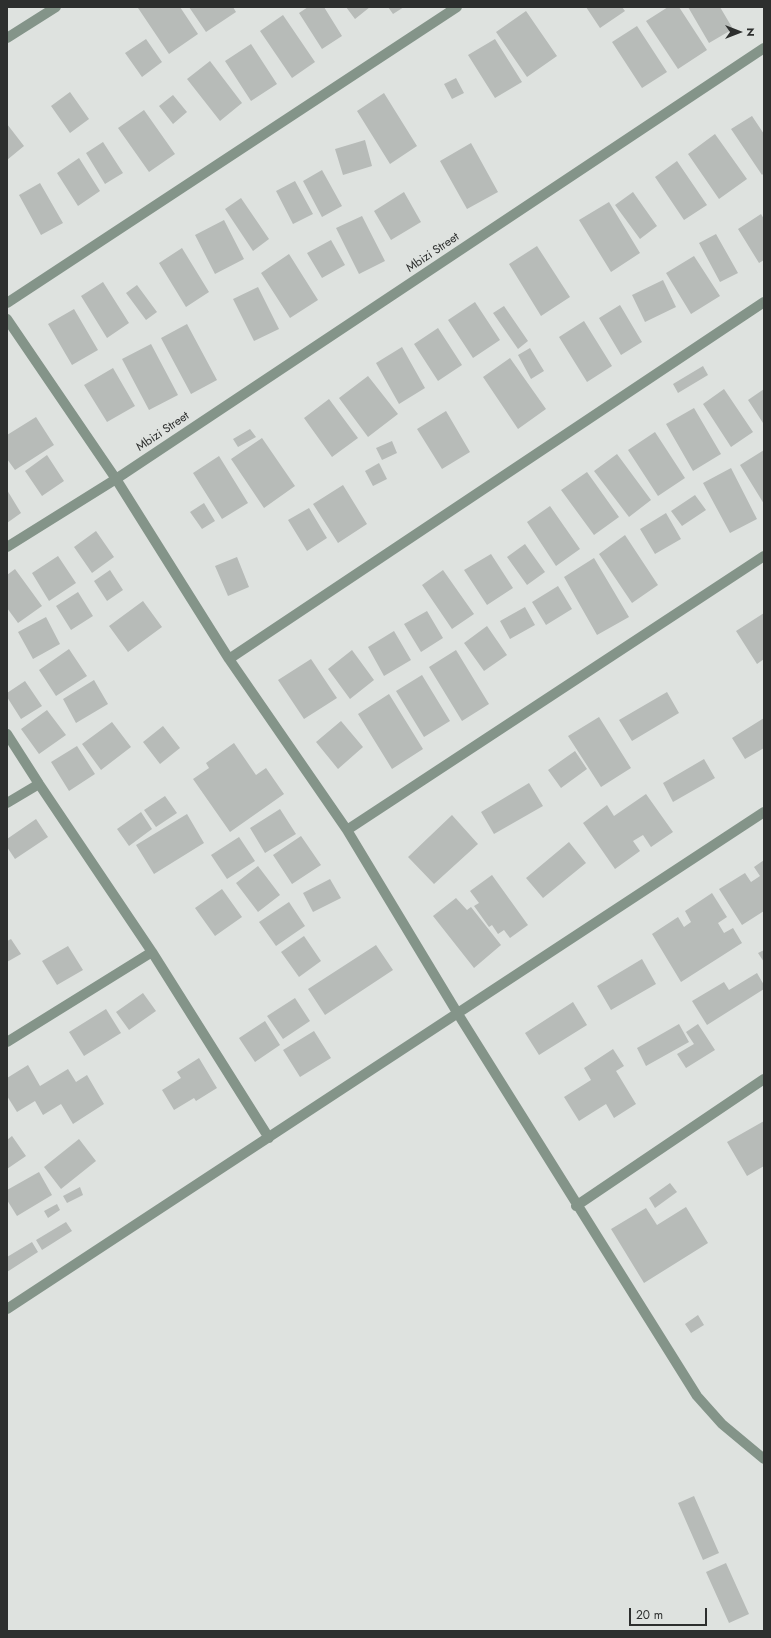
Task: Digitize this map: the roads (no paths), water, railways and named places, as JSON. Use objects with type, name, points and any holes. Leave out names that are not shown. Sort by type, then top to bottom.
[{"type":"street","points":[[7,38],[56,7]]},
{"type":"street","points":[[7,303],[457,7]]},
{"type":"street","name":"Mbizi Street","points":[[7,547],[116,479],[764,48]]},
{"type":"street","points":[[229,659],[764,302]]},
{"type":"street","points":[[7,319],[116,479],[229,659],[347,830],[576,1206],[697,1396],[722,1424],[764,1459]]},
{"type":"street","points":[[347,830],[764,556]]},
{"type":"street","points":[[7,734],[38,784],[152,952],[269,1138]]},
{"type":"street","points":[[7,803],[38,784]]},
{"type":"street","points":[[7,1309],[764,812]]},
{"type":"street","points":[[7,1042],[152,952]]},
{"type":"street","points":[[576,1206],[764,1079]]}]
